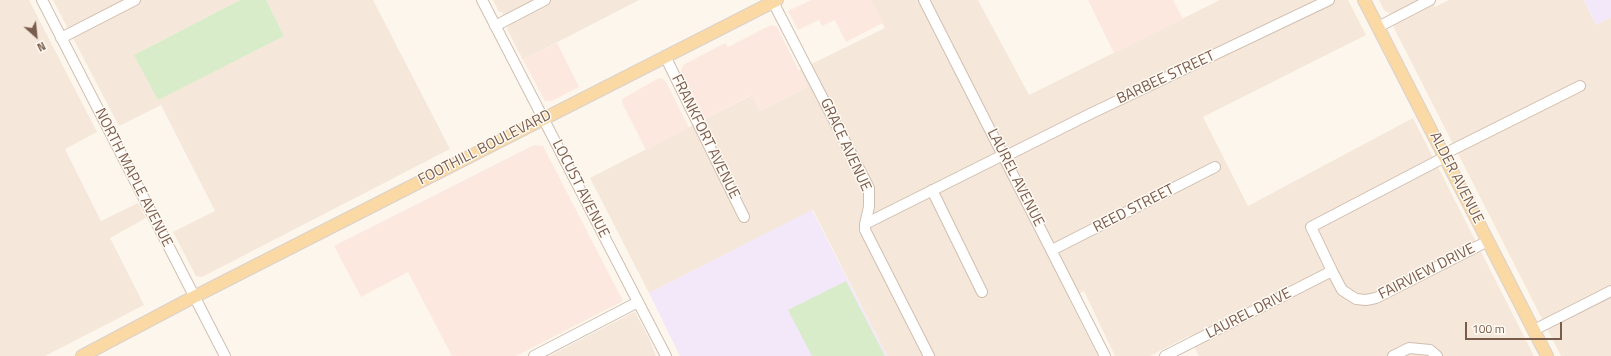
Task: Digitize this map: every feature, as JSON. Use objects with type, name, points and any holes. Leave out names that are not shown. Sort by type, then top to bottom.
[{"type":"main road","name":"ALDER AVENUE","points":[[1364,0],[1547,356]]},
{"type":"main road","name":"FOOTHILL BOULEVARD","points":[[82,356],[194,297],[775,1]]},
{"type":"street","name":"NORTH MAPLE AVENUE","points":[[42,0],[225,356]]},
{"type":"street","points":[[61,38],[135,0]]},
{"type":"street","name":"LOCUST AVENUE","points":[[482,0],[666,356]]},
{"type":"street","points":[[495,26],[545,0]]},
{"type":"street","name":"LAUREL AVENUE","points":[[924,0],[1106,356]]},
{"type":"street","name":"BARBEE STREET","points":[[864,224],[1329,0]]},
{"type":"street","points":[[1378,27],[1430,0]]},
{"type":"street","name":"GRACE AVENUE","points":[[775,1],[869,188],[869,207],[864,224]]},
{"type":"street","name":"FRANKFORT AVENUE","points":[[665,56],[744,217]]},
{"type":"street","points":[[1444,156],[1580,86]]},
{"type":"street","name":"FAIRVIEW DRIVE","points":[[1444,156],[1311,227],[1332,271],[1342,290],[1356,299],[1366,300],[1376,298],[1488,241]]},
{"type":"street","name":"REED STREET","points":[[1052,250],[1215,167]]},
{"type":"street","points":[[932,190],[982,292]]},
{"type":"street","points":[[864,224],[865,230],[929,356]]},
{"type":"street","name":"LAUREL DRIVE","points":[[1165,356],[1332,271]]},
{"type":"street","points":[[1534,330],[1611,291]]},
{"type":"street","points":[[534,356],[553,351],[638,302]]},
{"type":"street","points":[[1393,356],[1409,348],[1430,350],[1437,356]]},
{"type":"shaded area","points":[[0,0],[29,0],[97,132],[65,149],[101,221],[138,203],[146,218],[110,238],[144,305],[45,356],[0,356]]},
{"type":"shaded area","points":[[53,0],[240,0],[134,55],[284,36],[266,0],[373,0],[450,149],[202,277],[196,276],[173,232],[215,211],[161,105],[119,126]]},
{"type":"shaded area","points":[[493,0],[639,0],[523,60],[507,29],[508,26],[502,12],[499,12]]},
{"type":"shaded area","points":[[811,0],[871,0],[883,23],[846,42],[835,20],[822,26],[819,20],[798,30],[788,11]]},
{"type":"shaded area","points":[[871,0],[978,0],[1029,95],[1220,0],[1348,0],[1366,35],[1203,117],[1248,206],[1413,118],[1534,356],[1199,356],[1189,336],[1150,356],[1115,356],[1084,291],[1069,299],[1098,356],[887,356],[813,210],[649,293],[590,178],[752,95],[760,111],[807,87],[799,70],[885,28]]},
{"type":"shaded area","points":[[1088,0],[1173,0],[1183,19],[1114,53]]},
{"type":"shaded area","points":[[1379,0],[1431,0],[1435,7],[1449,0],[1584,0],[1596,25],[1611,17],[1611,356],[1561,356],[1395,30],[1389,13],[1384,10]]},
{"type":"shaded area","points":[[1584,0],[1611,0],[1611,17],[1596,25]]},
{"type":"shaded area","points":[[771,25],[777,27],[807,87],[760,111],[751,95],[705,119],[681,71],[683,65],[725,43],[728,47]]},
{"type":"shaded area","points":[[557,43],[579,87],[552,101],[545,101],[523,60]]},
{"type":"shaded area","points":[[659,78],[666,82],[689,128],[646,150],[622,103],[622,99]]},
{"type":"shaded area","points":[[534,145],[543,146],[623,301],[516,356],[452,356],[408,272],[361,297],[334,246]]},
{"type":"shaded area","points":[[812,210],[887,356],[680,356],[649,293]]},
{"type":"shaded area","points":[[635,312],[649,338],[656,356],[549,356],[632,313]]},
{"type":"green space","points":[[240,0],[266,0],[284,36],[158,100],[134,55]]},
{"type":"green space","points":[[846,281],[885,356],[812,356],[788,310]]}]
